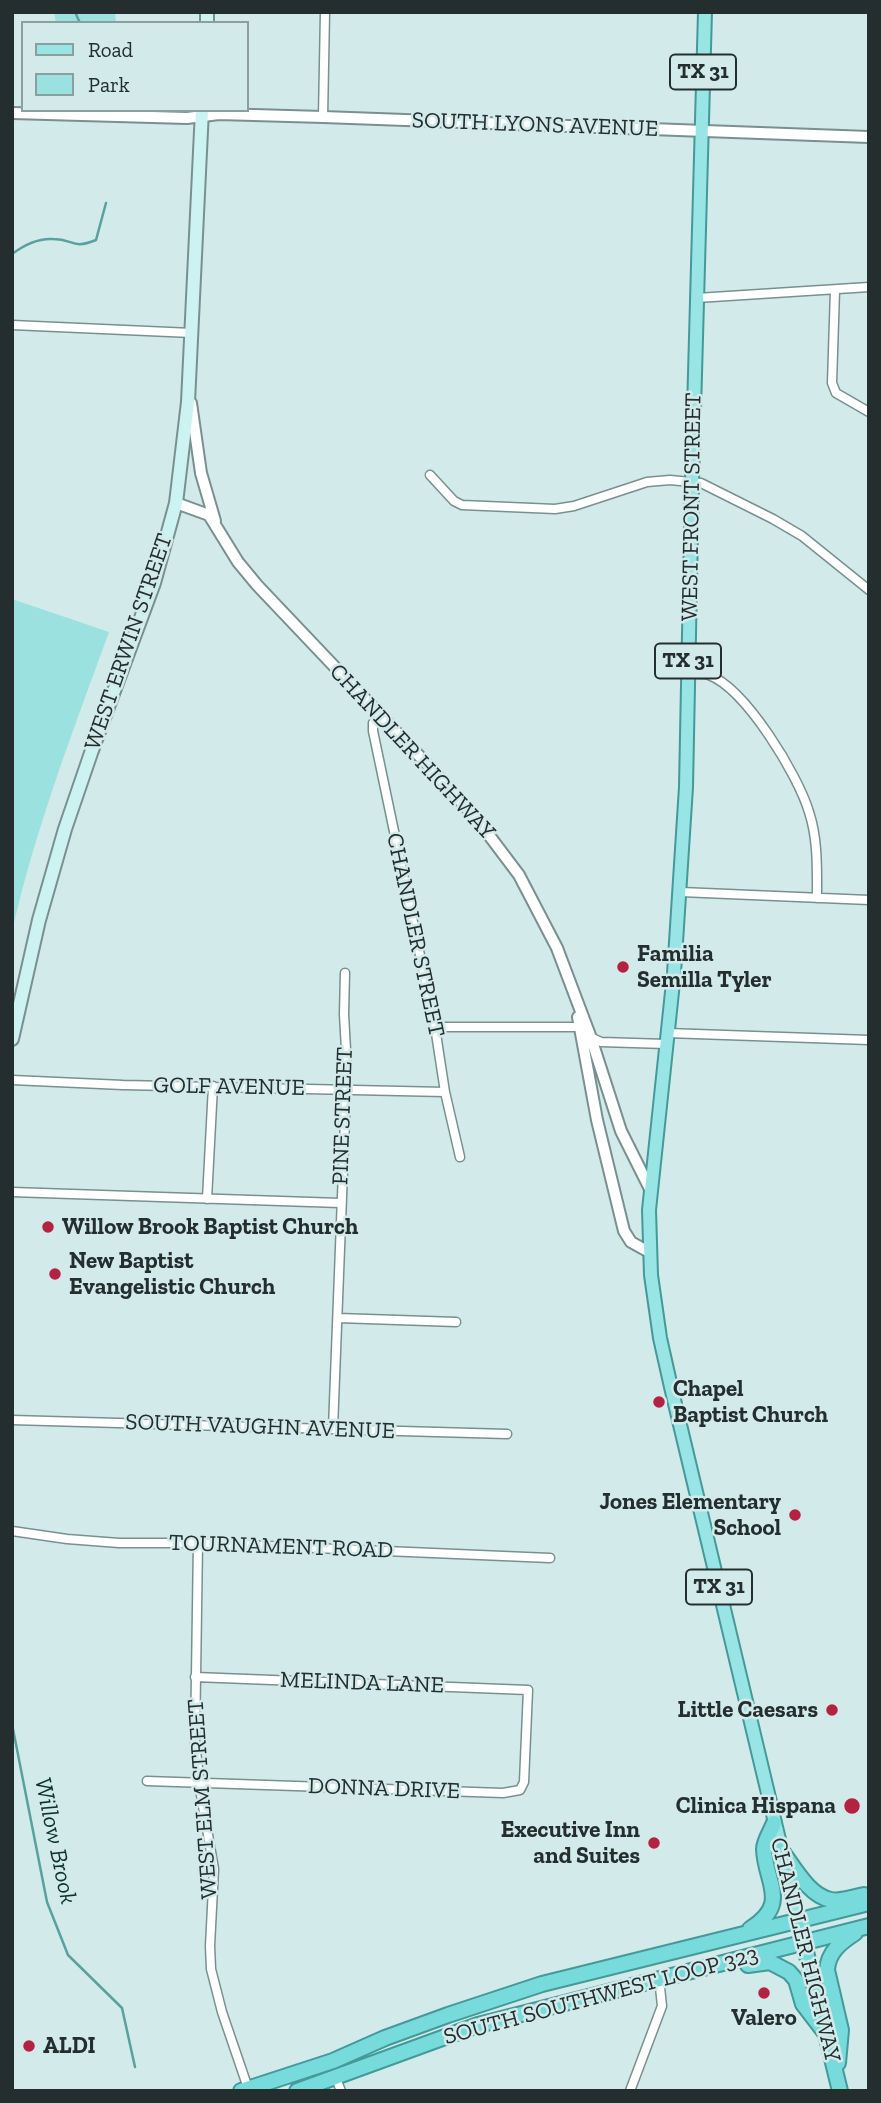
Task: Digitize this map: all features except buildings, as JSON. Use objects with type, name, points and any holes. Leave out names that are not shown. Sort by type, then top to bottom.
[{"type":"highway","points":[[743,1933],[764,1917],[774,1898],[764,1847],[774,1823]]},
{"type":"highway","points":[[781,1850],[809,1886],[823,1897],[837,1900],[869,1894]]},
{"type":"highway","name":"SOUTH SOUTHWEST LOOP 323","points":[[246,2090],[333,2061],[384,2038],[502,1996],[571,1976],[869,1903]]},
{"type":"highway","name":"CHANDLER HIGHWAY","points":[[798,1919],[840,2091]]},
{"type":"highway","points":[[836,2075],[841,2030],[827,1970],[828,1963],[840,1943],[867,1927]]},
{"type":"highway","name":"SOUTH SOUTHWEST LOOP 323","points":[[297,2091],[478,2025],[867,1927]]},
{"type":"highway","points":[[662,1978],[692,1978],[759,1962],[775,1963],[793,1976],[803,2004],[826,2034]]},
{"type":"main road","name":"WEST FRONT STREET","points":[[649,1252],[650,1189],[681,892],[686,787],[705,12]]},
{"type":"main road","name":"WEST ERWIN STREET","points":[[12,1039],[39,920],[67,822],[154,583],[176,503],[189,388],[202,114]]},
{"type":"main road","name":"CHANDLER HIGHWAY","points":[[649,1252],[664,1356],[798,1919]]},
{"type":"street","points":[[323,117],[325,12]]},
{"type":"street","name":"SOUTH LYONS AVENUE","points":[[12,113],[219,114],[869,137]]},
{"type":"street","points":[[697,298],[869,287]]},
{"type":"street","points":[[835,290],[832,383],[836,393],[869,412]]},
{"type":"street","points":[[12,325],[192,333]]},
{"type":"street","name":"CHANDLER HIGHWAY","points":[[189,388],[198,460],[216,523],[238,562],[476,818],[512,865],[549,931],[621,1131],[650,1189]]},
{"type":"street","points":[[430,475],[454,501],[462,505],[534,509],[574,506],[647,482],[692,482],[711,487],[780,523],[811,543],[869,590]]},
{"type":"street","points":[[176,503],[204,511],[216,523]]},
{"type":"street","points":[[688,674],[708,675],[733,694],[754,716],[788,764],[810,813],[816,852],[817,898]]},
{"type":"street","name":"CHANDLER STREET","points":[[379,714],[373,723],[373,731],[460,1157]]},
{"type":"street","points":[[681,892],[869,900]]},
{"type":"street","name":"PINE STREET","points":[[333,1428],[346,1089],[345,973]]},
{"type":"street","points":[[435,1027],[586,1031],[601,1042],[666,1038],[869,1040]]},
{"type":"street","name":"CHANDLER HIGHWAY","points":[[586,1031],[597,1120],[624,1231],[631,1242],[649,1252]]},
{"type":"street","name":"GOLF AVENUE","points":[[12,1080],[445,1092]]},
{"type":"street","points":[[207,1199],[213,1086]]},
{"type":"street","points":[[12,1192],[340,1203]]},
{"type":"street","points":[[338,1318],[456,1322]]},
{"type":"street","name":"SOUTH VAUGHN AVENUE","points":[[12,1420],[507,1434]]},
{"type":"street","name":"TOURNAMENT ROAD","points":[[12,1531],[119,1543],[198,1543],[550,1558]]},
{"type":"street","name":"WEST ELM STREET","points":[[198,1543],[195,1742],[214,1869],[209,1946],[211,1969],[246,2090]]},
{"type":"street","name":"MELINDA LANE","points":[[195,1677],[528,1690]]},
{"type":"street","name":"DONNA DRIVE","points":[[147,1781],[510,1793],[520,1790],[526,1774],[528,1690]]},
{"type":"street","points":[[630,2091],[662,2007],[662,1978]]},
{"type":"street","points":[[335,2076],[341,2091]]},
{"type":"green space","points":[[54,12],[115,12],[116,21],[56,21]]},
{"type":"green space","points":[[12,599],[109,632],[43,818],[12,932]]},
{"type":"waterway","points":[[75,12],[79,21]]},
{"type":"waterway","points":[[12,254],[26,245],[47,239],[60,239],[77,244],[96,240],[106,203]]},
{"type":"waterway","name":"Willow Brook","points":[[12,1724],[47,1902],[68,1955],[122,2008],[135,2067]]},
{"type":"place","name":"Familia Semilla Tyler","points":[[623,967]]},
{"type":"place","name":"Willow Brook Baptist Church","points":[[48,1227]]},
{"type":"place","name":"New Baptist Evangelistic Church","points":[[55,1274]]},
{"type":"place","name":"Chapel Baptist Church","points":[[659,1402]]},
{"type":"place","name":"Jones Elementary School","points":[[795,1515]]},
{"type":"place","name":"Little Caesars","points":[[832,1710]]},
{"type":"place","name":"Clinica Hispana","points":[[852,1806]]},
{"type":"place","name":"Executive Inn and Suites","points":[[654,1843]]},
{"type":"place","name":"Valero","points":[[764,1993]]},
{"type":"place","name":"ALDI","points":[[29,2046]]}]
